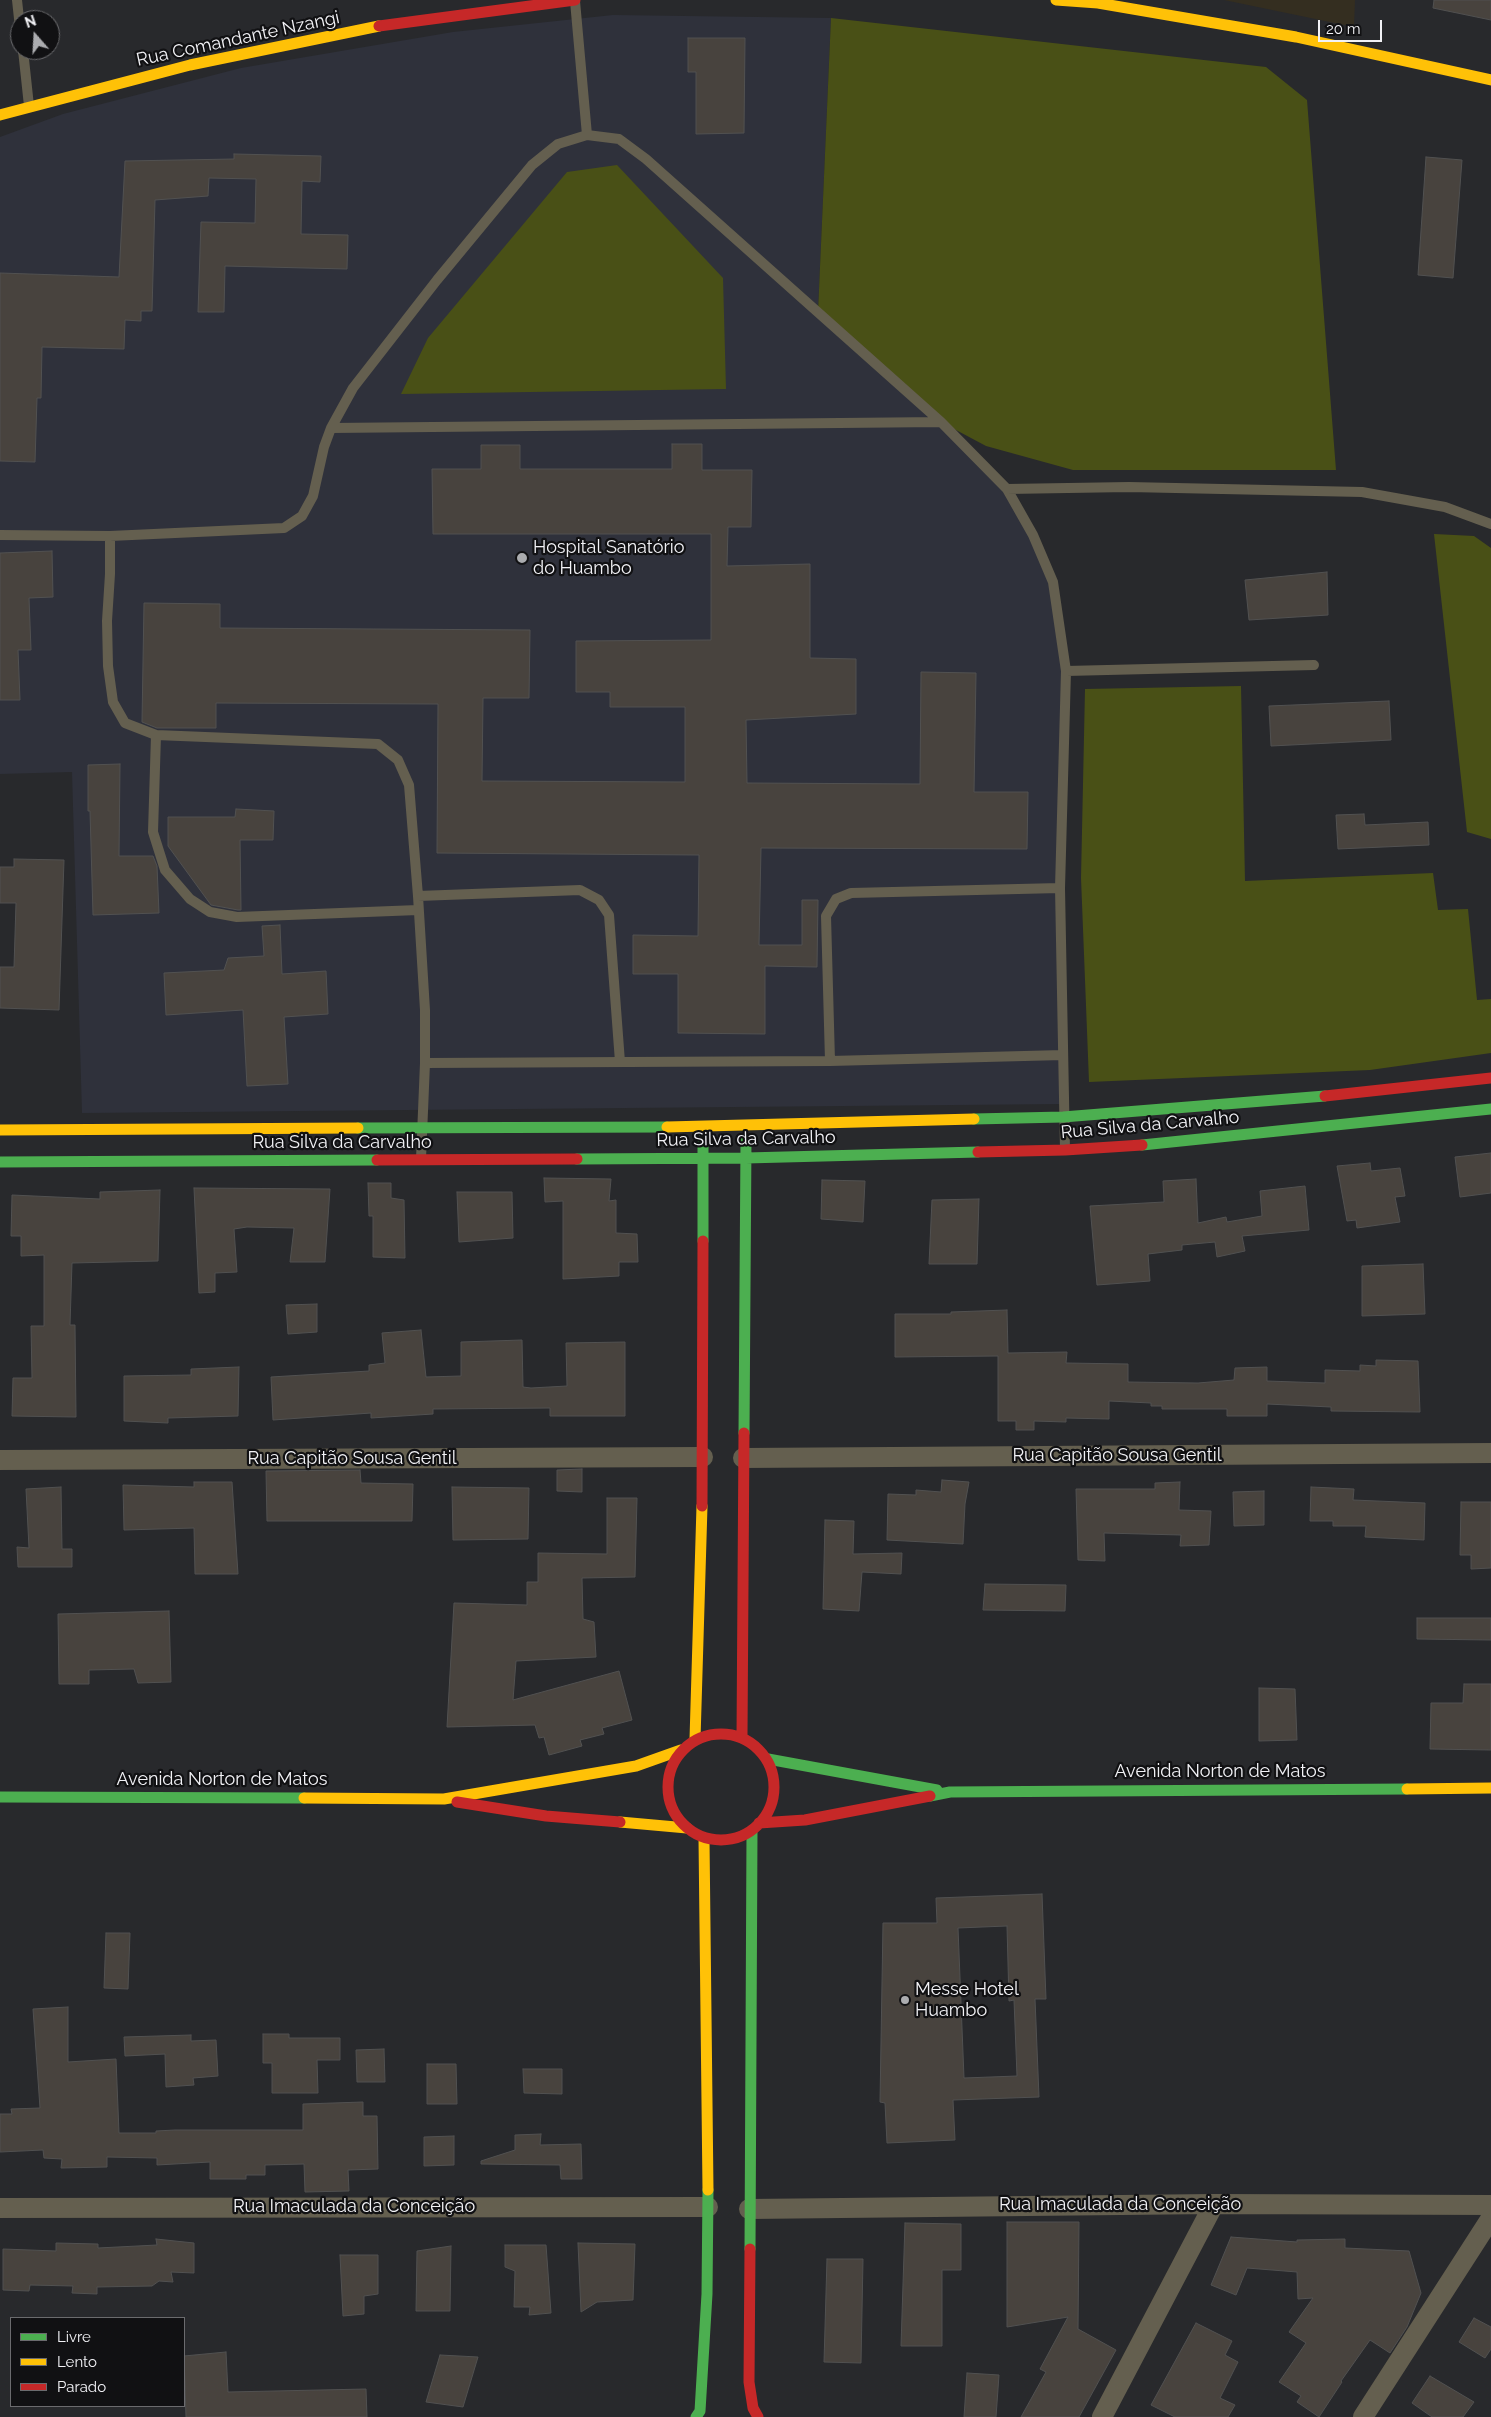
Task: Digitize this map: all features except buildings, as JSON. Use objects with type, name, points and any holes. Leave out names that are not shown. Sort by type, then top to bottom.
[{"type":"street","name":"Rua Comandante Nzangi","points":[[0,115],[190,65],[375,27],[575,0]]},
{"type":"street","points":[[1056,0],[1098,3],[1296,37],[1491,80]]},
{"type":"street","name":"Rua Silva da Carvalho","points":[[0,1130],[36,1138],[422,1129],[703,1128],[1063,1117],[1190,1116],[1370,1100],[1491,1078]]},
{"type":"street","points":[[1370,1100],[1371,1122]]},
{"type":"street","name":"Rua Silva da Carvalho","points":[[0,1162],[254,1156],[421,1161],[746,1158],[1065,1150],[1190,1141],[1491,1109]]},
{"type":"street","points":[[1190,1116],[1190,1141]]},
{"type":"street","points":[[742,1737],[746,1126]]},
{"type":"street","points":[[695,1739],[703,1458],[703,1128]]},
{"type":"street","points":[[36,1138],[36,1162]]},
{"type":"street","name":"Rua Capitão Sousa Gentil","points":[[744,1458],[1491,1452]]},
{"type":"street","name":"Rua Capitão Sousa Gentil","points":[[0,1460],[703,1458]]},
{"type":"street","points":[[726,1733],[742,1737],[756,1746],[768,1759],[773,1772],[773,1800],[768,1813],[755,1828],[726,1840],[704,1839],[687,1828],[673,1811],[667,1790],[670,1768],[681,1750],[695,1739],[710,1734],[726,1733]]},
{"type":"street","name":"Avenida Norton de Matos","points":[[0,1797],[444,1799],[636,1766],[681,1750]]},
{"type":"street","name":"Avenida Norton de Matos","points":[[768,1759],[950,1792]]},
{"type":"street","name":"Avenida Norton de Matos","points":[[755,1828],[950,1792],[1491,1788]]},
{"type":"street","name":"Avenida Norton de Matos","points":[[444,1799],[480,1807],[546,1816],[687,1828]]},
{"type":"street","points":[[755,1828],[749,2209],[749,2382],[754,2408],[758,2417]]},
{"type":"street","points":[[696,2417],[700,2411],[707,2294],[708,2207],[704,1839]]},
{"type":"street","points":[[1102,2417],[1214,2204]]},
{"type":"street","name":"Rua Imaculada da Conceição","points":[[749,2209],[1214,2204],[1491,2205]]},
{"type":"street","name":"Rua Imaculada da Conceição","points":[[0,2208],[708,2207]]},
{"type":"street","points":[[1363,2417],[1491,2218]]},
{"type":"lane","points":[[575,0],[587,135]]},
{"type":"lane","points":[[24,60],[29,107]]},
{"type":"lane","points":[[0,534],[110,536],[284,528],[302,516],[313,496],[324,447],[331,428],[353,388],[437,280],[532,165],[558,144],[587,135],[619,139],[646,159],[941,422],[1007,489],[1033,535],[1053,582],[1066,671],[1060,888],[1065,1150]]},
{"type":"lane","points":[[331,428],[941,422]]},
{"type":"lane","points":[[1007,489],[1130,487],[1362,492],[1445,507],[1491,524]]},
{"type":"lane","points":[[110,536],[108,648],[113,702],[125,722],[156,735],[378,744],[398,760],[408,785],[418,896],[425,1010],[421,1161]]},
{"type":"lane","points":[[1066,671],[1314,665]]},
{"type":"lane","points":[[156,735],[153,832],[165,870],[190,899],[210,912],[237,917],[418,910]]},
{"type":"lane","points":[[830,1061],[826,916],[836,899],[851,892],[1060,888]]},
{"type":"lane","points":[[418,896],[580,890],[599,900],[609,915],[620,1062]]},
{"type":"lane","points":[[425,1063],[830,1061],[1064,1055]]},
{"type":"shaded area","points":[[1224,0],[1355,0],[1354,27]]},
{"type":"shaded area","name":"Hospital Sanatório do Huambo","points":[[613,15],[831,18],[818,312],[1007,489],[1053,582],[1066,671],[1063,1104],[82,1113],[72,772],[0,774],[0,137],[63,114],[241,68],[453,32]]},
{"type":"green space","points":[[831,18],[1266,67],[1307,100],[1336,470],[1073,470],[986,446],[941,422],[818,312]]},
{"type":"green space","points":[[617,165],[723,278],[726,389],[401,394],[428,338],[567,172]]},
{"type":"green space","points":[[1434,534],[1474,536],[1491,548],[1491,839],[1467,832]]},
{"type":"green space","points":[[1241,686],[1245,881],[1433,873],[1438,910],[1468,909],[1477,1000],[1491,999],[1491,1053],[1370,1070],[1089,1082],[1081,878],[1085,689]]},
{"type":"traffic: fast","points":[[974,1119],[1063,1117],[1325,1096]]},
{"type":"traffic: fast","points":[[1142,1145],[1491,1109]]},
{"type":"traffic: fast","points":[[358,1128],[667,1127]]},
{"type":"traffic: fast","points":[[703,1139],[703,1241]]},
{"type":"traffic: fast","points":[[744,1433],[746,1141]]},
{"type":"traffic: fast","points":[[577,1159],[746,1158],[978,1152]]},
{"type":"traffic: fast","points":[[0,1162],[377,1160]]},
{"type":"traffic: fast","points":[[768,1759],[937,1790]]},
{"type":"traffic: fast","points":[[930,1796],[950,1792],[1407,1789]]},
{"type":"traffic: fast","points":[[0,1797],[304,1798]]},
{"type":"traffic: fast","points":[[750,2249],[752,1832]]},
{"type":"traffic: fast","points":[[696,2417],[700,2411],[707,2294],[708,2190]]},
{"type":"traffic: slow","points":[[1056,0],[1098,3],[1296,37],[1491,80]]},
{"type":"traffic: slow","points":[[0,115],[190,65],[379,26]]},
{"type":"traffic: slow","points":[[667,1127],[974,1119]]},
{"type":"traffic: slow","points":[[0,1130],[358,1128]]},
{"type":"traffic: slow","points":[[695,1739],[702,1506]]},
{"type":"traffic: slow","points":[[304,1798],[444,1799],[636,1766],[681,1750]]},
{"type":"traffic: slow","points":[[1407,1789],[1491,1788]]},
{"type":"traffic: slow","points":[[620,1822],[687,1828]]},
{"type":"traffic: slow","points":[[704,1839],[708,2190]]},
{"type":"traffic: jam","points":[[379,26],[575,0]]},
{"type":"traffic: jam","points":[[1325,1096],[1491,1078]]},
{"type":"traffic: jam","points":[[978,1152],[1065,1150],[1142,1145]]},
{"type":"traffic: jam","points":[[377,1160],[577,1159]]},
{"type":"traffic: jam","points":[[702,1506],[703,1241]]},
{"type":"traffic: jam","points":[[742,1737],[744,1433]]},
{"type":"traffic: jam","points":[[721,1734],[741,1738],[759,1749],[770,1767],[774,1787],[770,1807],[759,1825],[741,1836],[721,1840],[701,1836],[683,1825],[672,1807],[668,1787],[672,1767],[683,1749],[701,1738],[721,1734]]},
{"type":"traffic: jam","points":[[759,1823],[805,1820],[930,1796]]},
{"type":"traffic: jam","points":[[457,1802],[546,1816],[620,1822]]},
{"type":"traffic: jam","points":[[750,2249],[749,2382],[753,2408],[758,2417]]},
{"type":"place","name":"Hospital Sanatório do Huambo","points":[[522,558]]},
{"type":"place","name":"Messe Hotel Huambo","points":[[905,2000]]}]
